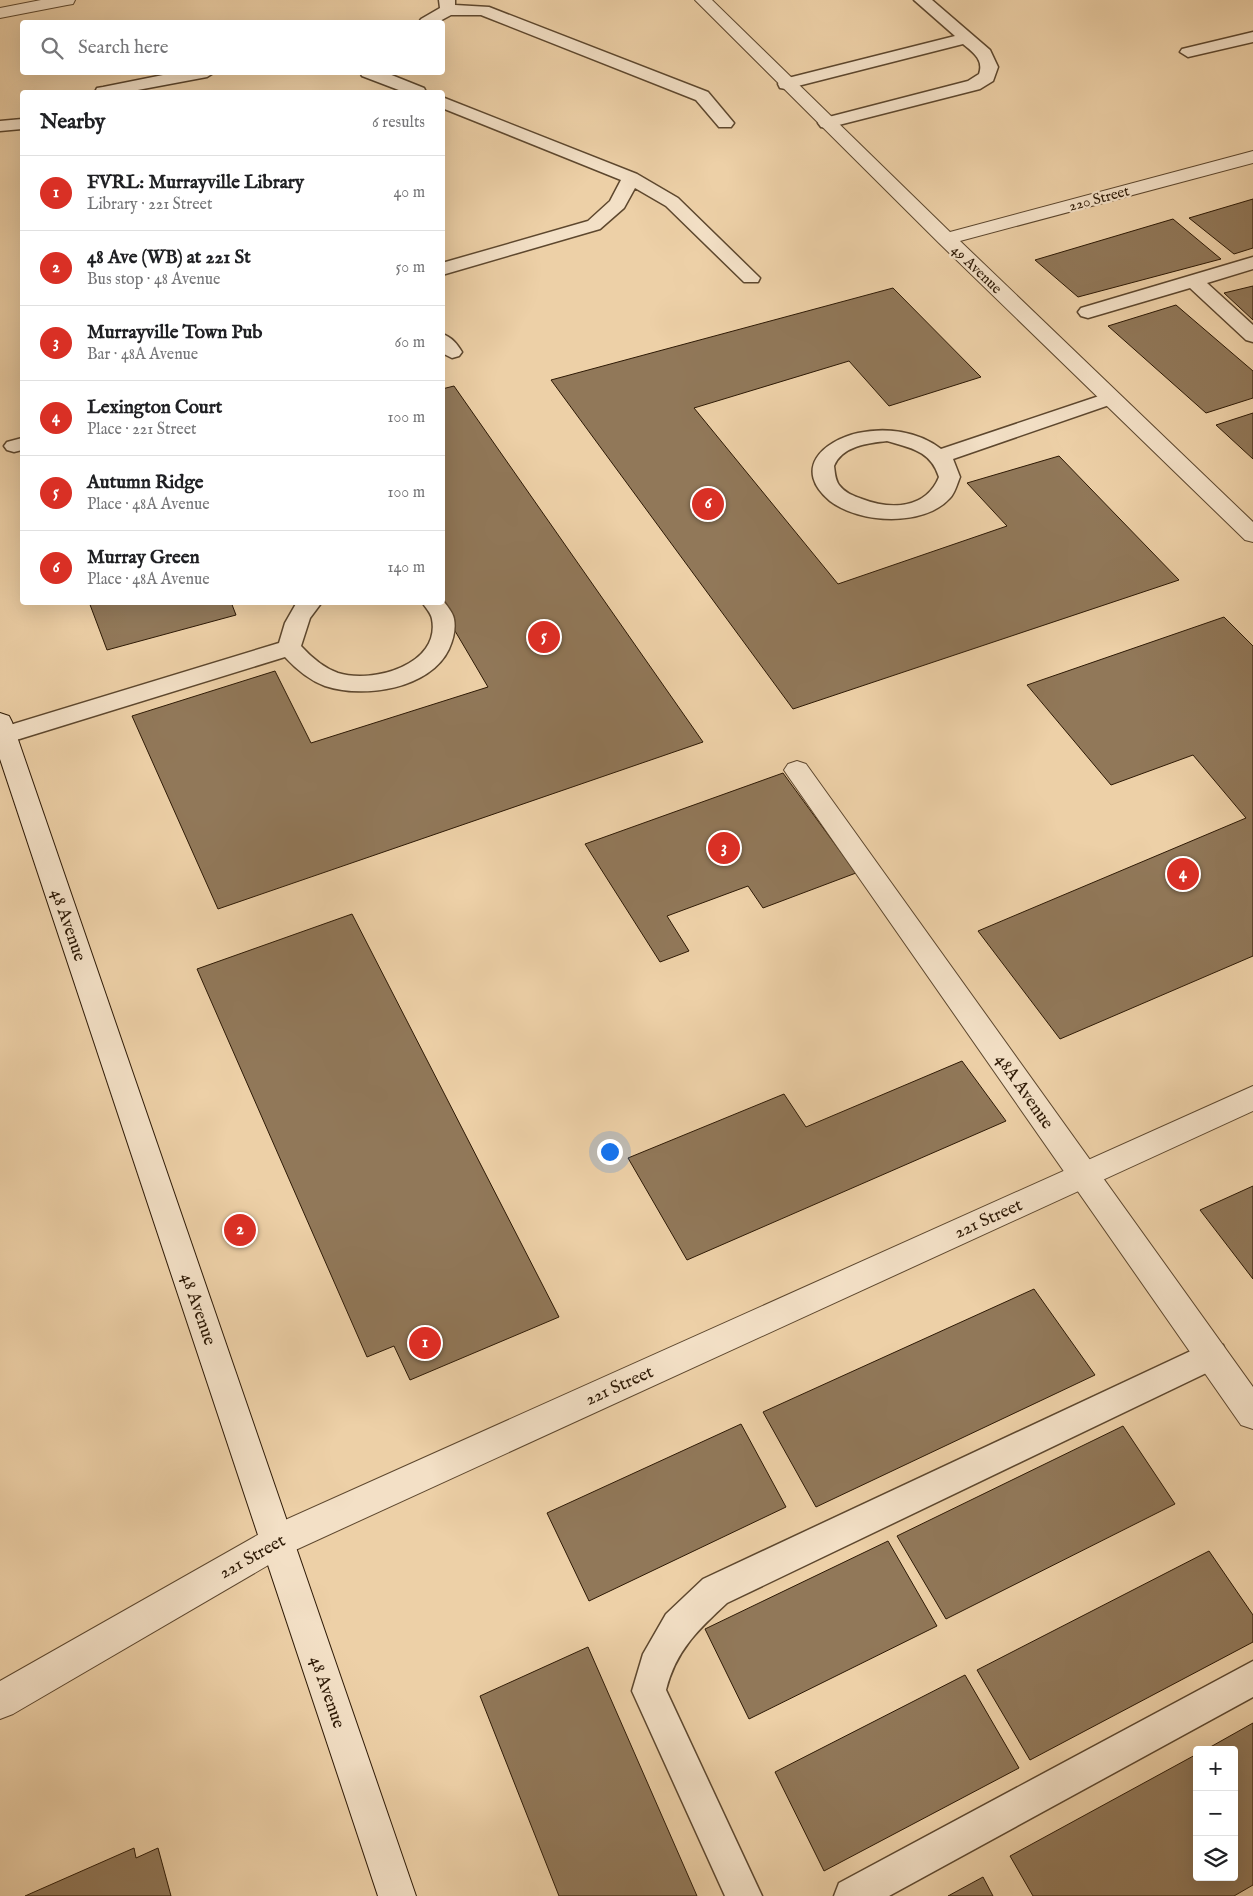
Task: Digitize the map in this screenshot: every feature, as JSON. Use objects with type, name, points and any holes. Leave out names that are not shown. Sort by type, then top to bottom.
[{"type":"street","points":[[0,13],[67,0]]},
{"type":"street","name":"49 Avenue","points":[[703,0],[946,240],[1253,535]]},
{"type":"street","name":"220 Street","points":[[946,240],[1253,157]]},
{"type":"street","name":"48 Avenue","points":[[2,728],[397,1896]]},
{"type":"street","name":"48A Avenue","points":[[797,770],[1253,1414]]},
{"type":"street","name":"221 Street","points":[[0,1701],[277,1541],[1253,1098]]},
{"type":"lane","points":[[827,123],[974,85],[987,77],[990,67],[984,53],[922,0]]},
{"type":"lane","points":[[429,20],[448,5],[483,10],[702,96],[725,123]]},
{"type":"lane","points":[[1188,52],[1253,37]]},
{"type":"lane","points":[[786,84],[967,38]]},
{"type":"lane","points":[[114,90],[192,75]]},
{"type":"lane","points":[[376,75],[413,90]]},
{"type":"lane","points":[[445,103],[631,178],[672,202],[751,278]]},
{"type":"lane","points":[[0,126],[20,124]]},
{"type":"lane","points":[[445,268],[594,225],[618,204],[631,178]]},
{"type":"lane","points":[[1088,312],[1253,263]]},
{"type":"lane","points":[[1194,281],[1253,336]]},
{"type":"lane","points":[[940,456],[1111,398]]},
{"type":"lane","points":[[888,435],[908,439],[925,446],[940,456],[948,468],[950,481],[945,493],[933,503],[917,510],[896,514],[875,512],[855,507],[839,498],[828,486],[824,473],[826,460],[835,449],[849,441],[868,436],[888,435]]},
{"type":"lane","points":[[289,648],[293,627],[302,610],[308,605]]},
{"type":"lane","points":[[289,648],[315,672],[334,680],[358,684],[383,682],[406,675],[424,664],[438,649],[444,633],[442,617],[435,605]]},
{"type":"lane","points":[[2,728],[289,648]]},
{"type":"lane","points":[[744,1896],[649,1690],[655,1666],[678,1626],[715,1591],[1212,1355]]},
{"type":"lane","points":[[852,1896],[1253,1678]]},
{"type":"building","points":[[1253,199],[1253,248],[1234,254],[1189,218]]},
{"type":"building","points":[[1173,219],[1221,259],[1078,297],[1035,260]]},
{"type":"building","points":[[1253,286],[1253,320],[1224,293]]},
{"type":"building","points":[[893,288],[981,377],[889,406],[849,361],[694,408],[838,584],[1007,526],[967,483],[1059,456],[1179,580],[793,709],[551,380]]},
{"type":"building","points":[[1176,305],[1253,371],[1253,398],[1206,413],[1108,326]]},
{"type":"building","points":[[454,386],[703,742],[218,909],[132,716],[275,671],[311,743],[488,687],[440,605],[445,605],[445,388]]},
{"type":"building","points":[[1253,413],[1253,459],[1216,425]]},
{"type":"building","points":[[90,605],[232,605],[236,615],[107,650]]},
{"type":"building","points":[[1224,617],[1253,646],[1253,956],[1060,1039],[978,931],[1246,818],[1193,755],[1111,785],[1027,685]]},
{"type":"building","points":[[783,773],[856,873],[763,908],[748,886],[667,916],[689,951],[660,962],[585,844]]},
{"type":"building","points":[[352,914],[559,1317],[410,1380],[394,1346],[367,1357],[197,969]]},
{"type":"building","points":[[962,1061],[1006,1121],[687,1260],[628,1158],[784,1094],[806,1127]]},
{"type":"building","points":[[1253,1186],[1253,1279],[1200,1210]]},
{"type":"building","points":[[1034,1289],[1095,1375],[816,1507],[763,1412]]},
{"type":"building","points":[[741,1424],[786,1507],[589,1601],[547,1513]]},
{"type":"building","points":[[1123,1426],[1175,1504],[946,1619],[897,1536]]},
{"type":"building","points":[[888,1541],[937,1626],[749,1719],[705,1629]]},
{"type":"building","points":[[1209,1551],[1253,1615],[1253,1642],[1030,1760],[977,1670]]},
{"type":"building","points":[[588,1647],[697,1896],[559,1896],[480,1696]]},
{"type":"building","points":[[965,1675],[1019,1768],[824,1871],[775,1772]]},
{"type":"building","points":[[1253,1723],[1253,1885],[1234,1896],[1033,1896],[1010,1856],[1193,1756],[1193,1881],[1238,1881],[1238,1746],[1212,1746]]},
{"type":"building","points":[[134,1848],[136,1858],[158,1848],[171,1896],[25,1896]]},
{"type":"building","points":[[983,1877],[993,1896],[948,1896]]},
{"type":"place","name":"Murray Green","points":[[708,504]]},
{"type":"place","name":"Autumn Ridge","points":[[544,637]]},
{"type":"place","name":"Murrayville Town Pub","points":[[724,848]]},
{"type":"place","name":"Lexington Court","points":[[1183,874]]},
{"type":"place","name":"48 Ave (WB) at 221 St","points":[[240,1230]]},
{"type":"place","name":"FVRL: Murrayville Library","points":[[425,1343]]}]
